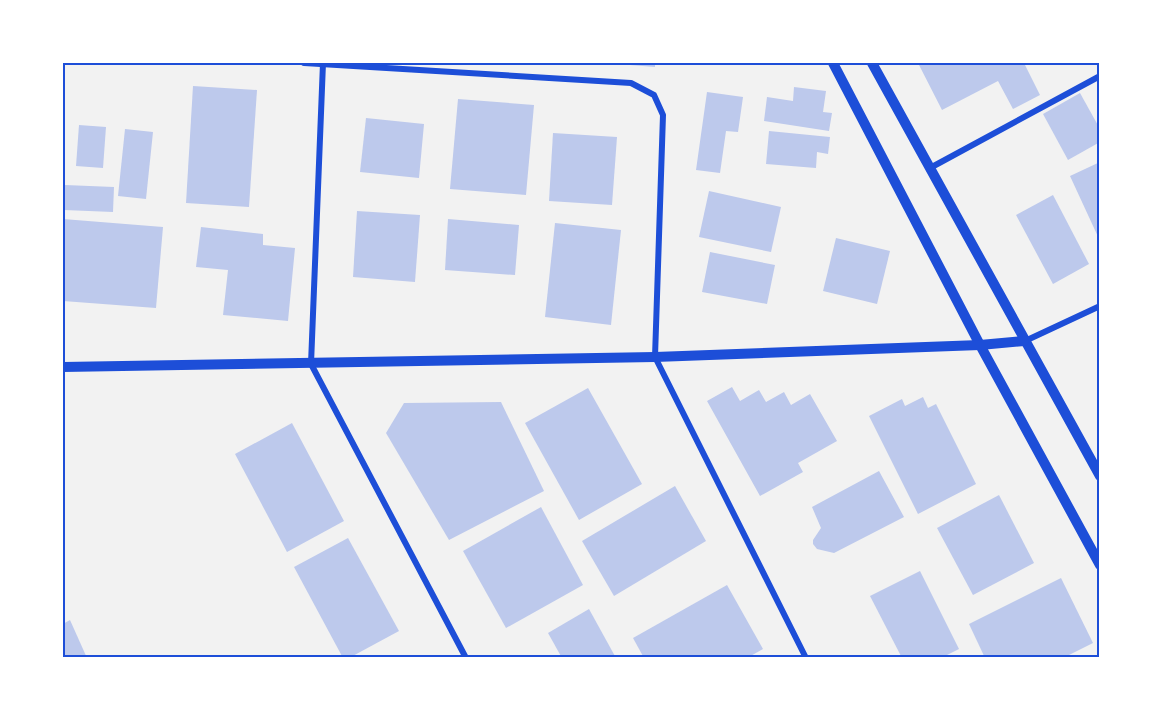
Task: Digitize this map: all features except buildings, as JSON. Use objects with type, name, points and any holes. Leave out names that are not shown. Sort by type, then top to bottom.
[{"type":"street","points":[[304,63],[631,83],[654,95],[663,115],[655,357],[806,658]]},
{"type":"street","points":[[833,63],[980,345],[1100,565]]},
{"type":"street","points":[[872,63],[1100,476]]},
{"type":"street","points":[[322,64],[310,364],[466,658]]},
{"type":"street","points":[[930,168],[1100,76]]},
{"type":"street","points":[[63,367],[655,357],[980,345],[1024,341],[1100,306]]}]
